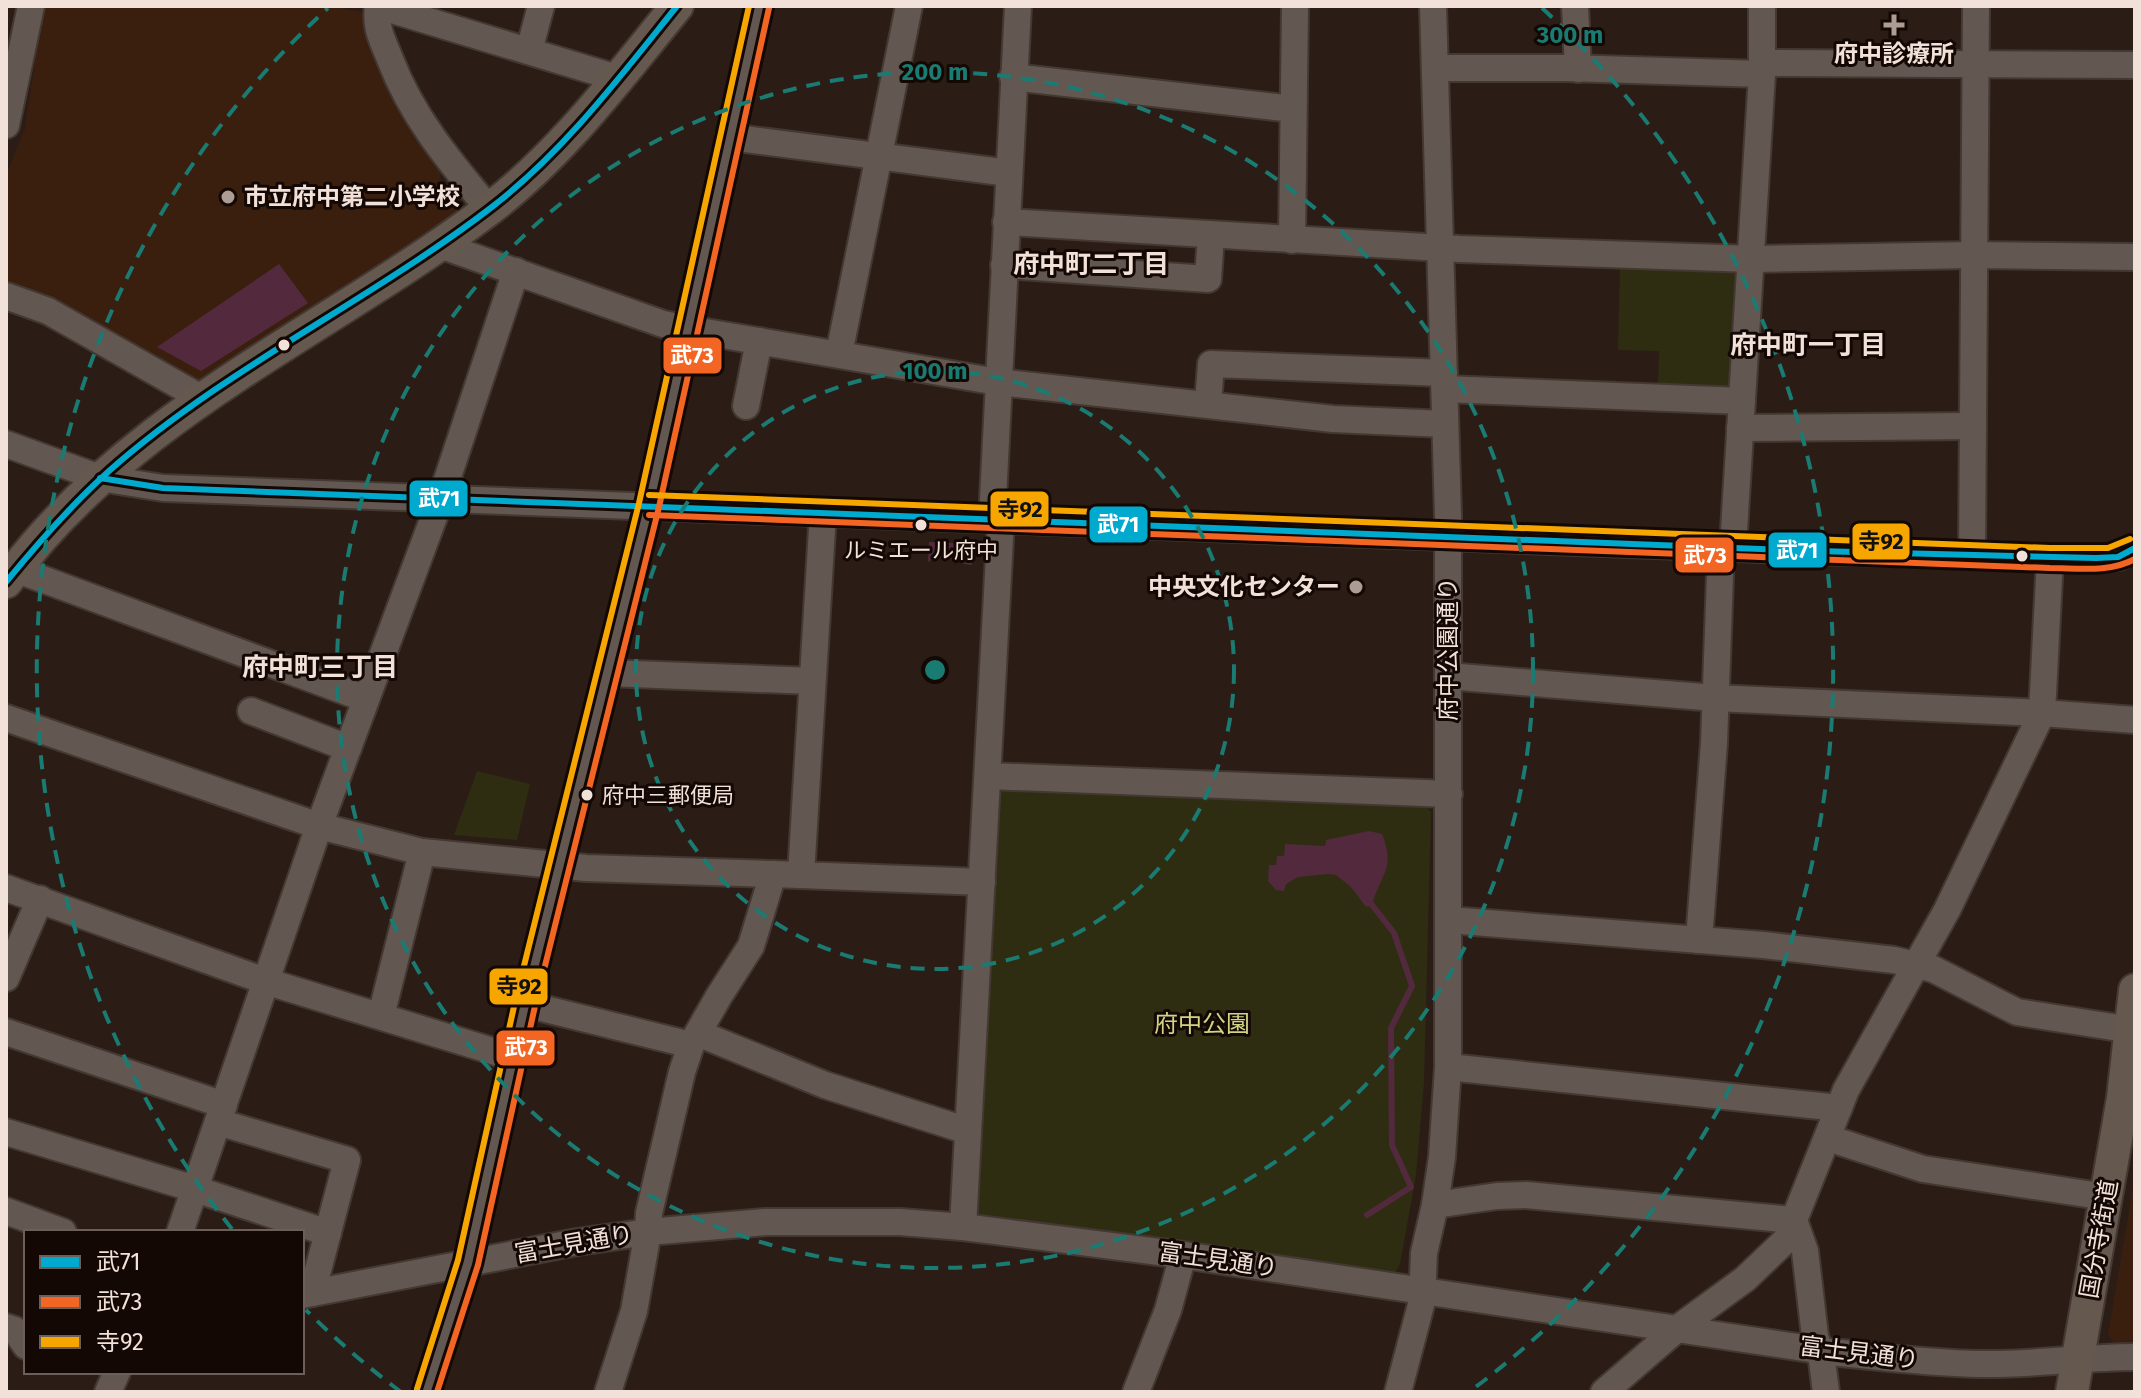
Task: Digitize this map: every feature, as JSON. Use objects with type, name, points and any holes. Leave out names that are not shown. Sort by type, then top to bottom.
[{"type":"main road","points":[[11,575],[59,516],[147,438],[440,245],[489,209],[563,140],[677,6]]},
{"type":"main road","name":"国分寺街道","points":[[2075,1376],[2132,1030],[2135,990]]},
{"type":"street","points":[[6,123],[31,6]]},
{"type":"street","points":[[489,209],[439,149],[402,91],[376,24],[378,6],[617,78]]},
{"type":"street","points":[[529,51],[541,6]]},
{"type":"street","points":[[427,1392],[468,1263],[512,1057],[558,864],[649,505],[759,6]]},
{"type":"street","points":[[839,354],[909,6]]},
{"type":"street","points":[[963,1227],[988,776],[998,382],[1018,6]]},
{"type":"street","points":[[1292,240],[1295,6]]},
{"type":"street","name":"府中公園通り","points":[[1398,1392],[1422,1301],[1424,1253],[1435,1205],[1448,1067],[1448,537],[1433,6]]},
{"type":"street","points":[[1575,6],[1578,69]]},
{"type":"street","points":[[1699,940],[1715,698],[1752,259],[1763,68],[1762,6]]},
{"type":"street","points":[[1972,555],[1976,6]]},
{"type":"street","points":[[1435,68],[2135,65]]},
{"type":"street","points":[[1013,77],[1293,109]]},
{"type":"street","points":[[729,137],[1009,173]]},
{"type":"street","points":[[1006,222],[1292,240],[1752,259],[1974,255],[2135,257]]},
{"type":"street","points":[[1004,265],[1208,279],[1211,235]]},
{"type":"street","points":[[440,245],[663,324],[687,329],[998,382],[1333,419],[1445,424]]},
{"type":"street","points":[[181,1230],[319,826],[441,498],[516,271]]},
{"type":"street","points":[[6,296],[48,311],[203,399]]},
{"type":"street","points":[[746,406],[759,341]]},
{"type":"street","points":[[1208,404],[1211,364],[1742,401]]},
{"type":"street","points":[[1740,428],[1973,426]]},
{"type":"street","points":[[6,444],[100,478],[163,488],[2050,558],[2118,557],[2135,548]]},
{"type":"street","points":[[801,875],[823,512]]},
{"type":"street","points":[[1604,1392],[1678,1328],[1751,1274],[1786,1240],[1852,1079],[1947,910],[2042,713],[2050,558]]},
{"type":"street","points":[[11,575],[366,699]]},
{"type":"street","points":[[608,673],[812,681]]},
{"type":"street","points":[[1448,676],[1715,698],[2135,720]]},
{"type":"street","points":[[251,711],[348,748]]},
{"type":"street","points":[[6,718],[319,826],[422,852],[586,868],[982,882]]},
{"type":"street","points":[[988,776],[1449,794]]},
{"type":"street","points":[[381,1016],[422,852]]},
{"type":"street","points":[[608,1392],[634,1311],[649,1213],[682,1072],[695,1039],[751,946],[773,874]]},
{"type":"street","points":[[6,888],[265,981],[512,1057]]},
{"type":"street","points":[[6,978],[40,899]]},
{"type":"street","points":[[1449,920],[1699,940],[1917,965],[1933,969],[2017,1012],[2132,1030]]},
{"type":"street","points":[[525,1004],[695,1039],[968,1131]]},
{"type":"street","points":[[6,1032],[347,1160],[328,1233],[307,1294]]},
{"type":"street","points":[[1448,1067],[1839,1108]]},
{"type":"street","points":[[6,1132],[328,1233]]},
{"type":"street","points":[[1828,1138],[1923,1169],[2106,1197]]},
{"type":"street","points":[[1435,1205],[1526,1195],[1794,1220]]},
{"type":"street","points":[[6,1211],[58,1230]]},
{"type":"street","points":[[1794,1220],[1805,1251],[1826,1392]]},
{"type":"street","name":"富士見通り","points":[[307,1294],[577,1242],[648,1232],[766,1222],[900,1222],[1183,1255],[1819,1350],[1982,1364],[2075,1376],[2135,1357]]},
{"type":"street","points":[[1136,1392],[1168,1310],[1183,1255]]},
{"type":"street","points":[[6,1327],[15,1330],[24,1346]]},
{"type":"shaded area","name":"市立府中第二小学校","points":[[43,6],[330,6],[362,12],[395,95],[441,166],[440,183],[460,210],[417,242],[198,384],[6,284],[6,175],[25,129]]},
{"type":"shaded area","points":[[279,264],[308,303],[201,371],[157,347]]},
{"type":"shaded area","points":[[929,542],[973,544],[972,565],[940,557],[928,562]]},
{"type":"shaded area","points":[[1369,831],[1382,834],[1388,855],[1386,871],[1372,905],[1366,907],[1351,887],[1336,875],[1298,877],[1286,884],[1284,891],[1276,890],[1268,881],[1269,865],[1276,865],[1277,856],[1284,856],[1285,844],[1325,846],[1326,840]]},
{"type":"shaded area","points":[[2135,1176],[2135,1347],[2118,1347],[2108,1335]]},
{"type":"green space","points":[[1620,263],[1735,268],[1741,275],[1734,386],[1727,392],[1658,389],[1659,351],[1618,350]]},
{"type":"green space","points":[[477,771],[530,784],[517,840],[454,835]]},
{"type":"green space","name":"府中公園","points":[[1000,785],[1421,802],[1431,812],[1424,1082],[1416,1175],[1400,1264],[1393,1276],[978,1219],[972,1211],[982,987]]},
{"type":"waterway","points":[[1367,1215],[1411,1187],[1392,1145],[1391,1028],[1412,986],[1394,933],[1372,905]]},
{"type":"transit line","name":"武71","points":[[6,582],[81,497],[153,434],[247,368],[441,244],[515,188],[565,140],[677,6]]},
{"type":"transit line","name":"寺92","points":[[417,1389],[458,1260],[515,1002],[639,503],[749,6]]},
{"type":"transit line","name":"武73","points":[[437,1392],[478,1265],[535,1006],[659,507],[769,8]]},
{"type":"transit line","name":"武71","points":[[100,478],[163,488],[1816,551],[2096,558],[2118,557],[2135,548]]},
{"type":"transit line","name":"寺92","points":[[649,495],[2050,548],[2108,548],[2130,539]]},
{"type":"transit line","name":"武73","points":[[649,515],[2082,569],[2115,566],[2135,559]]},
{"type":"place","name":"府中診療所","points":[[1894,25]]},
{"type":"place","name":"市立府中第二小学校","points":[[228,197]]},
{"type":"place","name":"ルミエール府中","points":[[921,525]]},
{"type":"place","name":"中央文化センター","points":[[1356,587]]},
{"type":"place","name":"府中三郵便局","points":[[587,795]]},
{"type":"district","name":"府中町二丁目","points":[[1091,264]]},
{"type":"district","name":"府中町一丁目","points":[[1808,345]]},
{"type":"district","name":"府中町三丁目","points":[[320,667]]}]
